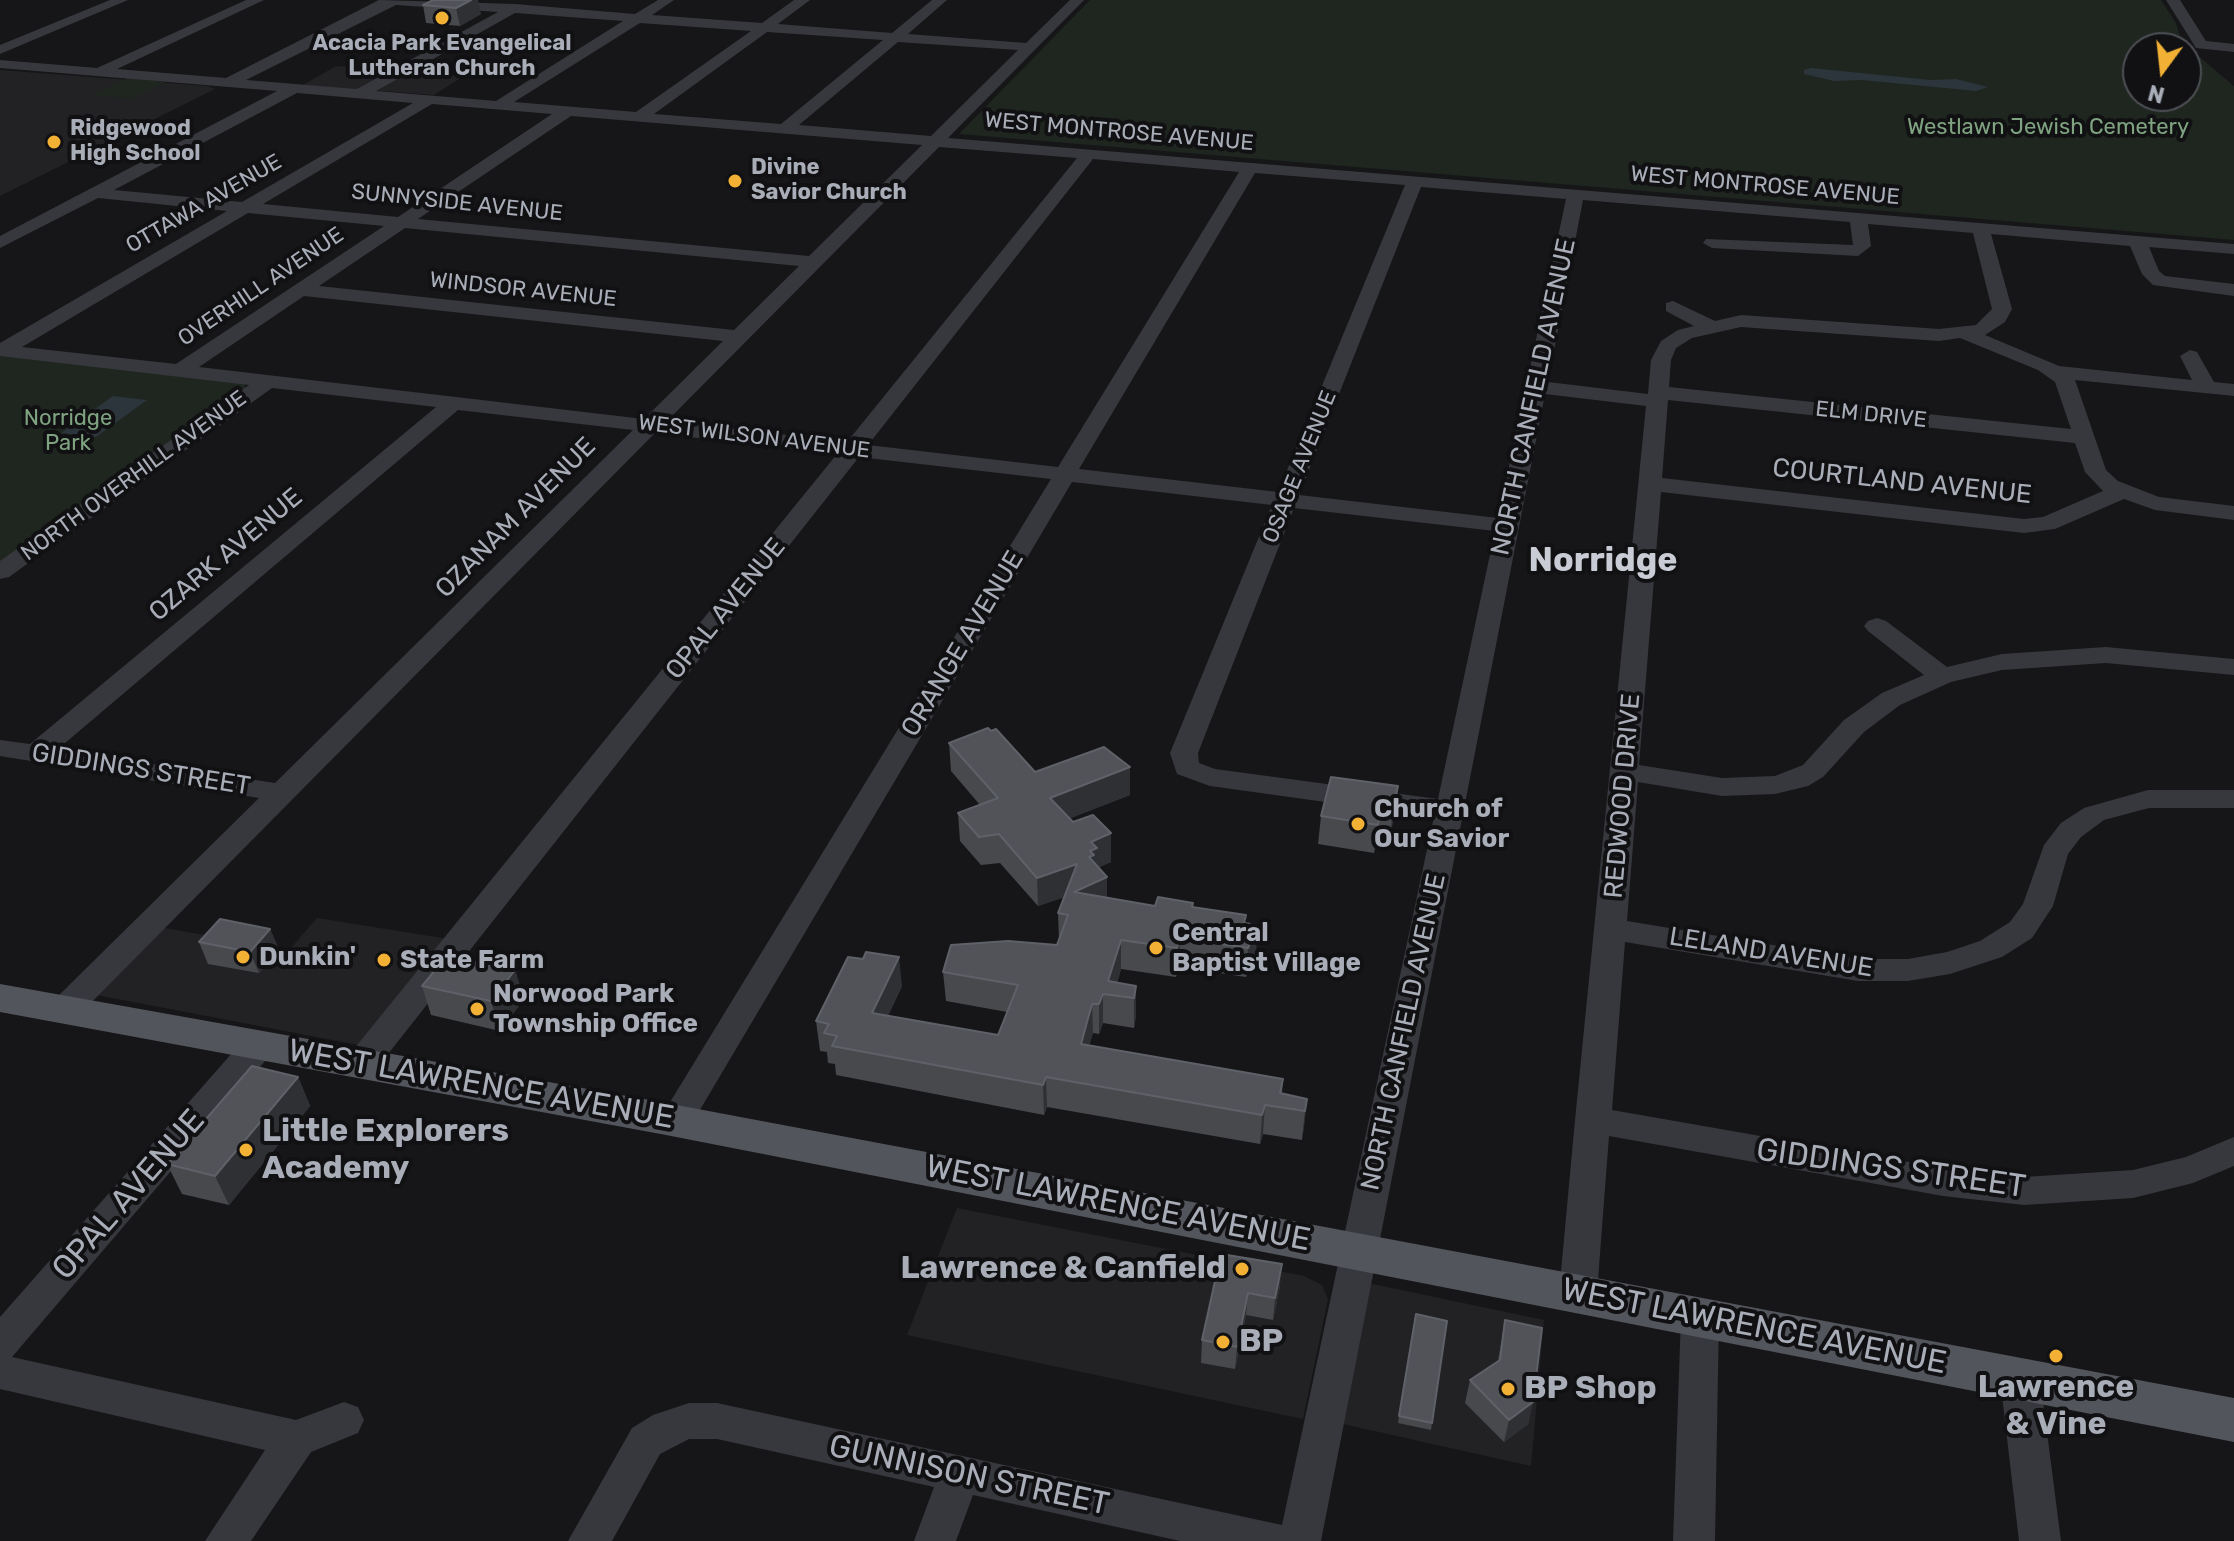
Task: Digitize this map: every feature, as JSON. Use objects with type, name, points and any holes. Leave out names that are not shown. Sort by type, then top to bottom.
[{"type":"main road","name":"WEST LAWRENCE AVENUE","points":[[0,998],[1359,1250],[2234,1420]]},
{"type":"street","points":[[0,50],[121,0]]},
{"type":"street","points":[[99,72],[257,0]]},
{"type":"street","points":[[386,0],[1030,47]]},
{"type":"street","points":[[361,93],[530,0]]},
{"type":"street","points":[[499,105],[667,0]]},
{"type":"street","points":[[641,116],[803,0]]},
{"type":"street","points":[[786,128],[940,0]]},
{"type":"street","name":"OZANAM AVENUE","points":[[64,1010],[1077,0]]},
{"type":"street","points":[[2173,0],[2201,45],[2234,48]]},
{"type":"street","points":[[230,82],[393,1]]},
{"type":"street","name":"WEST MONTROSE AVENUE","points":[[0,64],[2234,249]]},
{"type":"street","points":[[0,243],[296,88]]},
{"type":"street","name":"OTTAWA AVENUE","points":[[1,350],[430,99]]},
{"type":"street","name":"OVERHILL AVENUE","points":[[180,371],[569,110]]},
{"type":"street","name":"OPAL AVENUE","points":[[361,1064],[1090,153]]},
{"type":"street","name":"ORANGE AVENUE","points":[[676,1121],[1250,167]]},
{"type":"street","name":"OSAGE AVENUE","points":[[1415,180],[1184,753],[1187,768],[1210,777],[1449,810]]},
{"type":"street","name":"SUNNYSIDE AVENUE","points":[[96,193],[814,262]]},
{"type":"street","name":"NORTH CANFIELD AVENUE","points":[[1300,1541],[1576,193]]},
{"type":"street","points":[[1712,243],[1853,252],[1862,249],[1858,218]]},
{"type":"street","points":[[1966,334],[1991,325],[2002,309],[1981,228]]},
{"type":"street","points":[[2137,241],[2151,274],[2160,281],[2234,290]]},
{"type":"street","name":"WINDSOR AVENUE","points":[[300,290],[740,337]]},
{"type":"street","points":[[1673,307],[1709,326]]},
{"type":"street","name":"REDWOOD DRIVE","points":[[1578,1293],[1612,929],[1623,771],[1653,484],[1661,360],[1668,345],[1709,326],[1762,321],[1926,335],[1966,334]]},
{"type":"street","points":[[1966,334],[2057,372],[2234,390]]},
{"type":"street","name":"WEST WILSON AVENUE","points":[[1,350],[1508,526]]},
{"type":"street","points":[[2190,356],[2206,387]]},
{"type":"street","points":[[2057,372],[2069,387],[2096,472],[2121,492],[2173,507],[2234,513]]},
{"type":"street","name":"NORTH OVERHILL AVENUE","points":[[0,572],[268,381]]},
{"type":"street","name":"ELM DRIVE","points":[[1536,387],[2083,437]]},
{"type":"street","name":"OZARK AVENUE","points":[[35,754],[455,402]]},
{"type":"street","name":"COURTLAND AVENUE","points":[[1653,484],[2024,526],[2047,524],[2121,492]]},
{"type":"street","points":[[1877,626],[1942,676]]},
{"type":"street","points":[[1623,771],[1722,787],[1775,785],[1798,780],[1813,771],[1839,739],[1873,711],[1915,686],[1942,676],[2002,662],[2070,655],[2150,657],[2234,667]]},
{"type":"street","name":"GIDDINGS STREET","points":[[0,748],[282,793]]},
{"type":"street","name":"LELAND AVENUE","points":[[1612,929],[1858,970],[1908,970],[1940,965],[1991,949],[2021,930],[2038,906],[2054,852],[2071,830],[2094,814],[2148,799],[2234,799]]},
{"type":"street","name":"OPAL AVENUE","points":[[0,1345],[259,1045]]},
{"type":"street","name":"GIDDINGS STREET","points":[[1592,1120],[1943,1182],[2024,1191],[2133,1184],[2193,1169],[2234,1151]]},
{"type":"street","points":[[1694,1541],[1700,1317]]},
{"type":"street","points":[[0,1372],[297,1439]]},
{"type":"street","points":[[2020,1378],[2040,1541]]},
{"type":"street","points":[[226,1541],[297,1439],[344,1420]]},
{"type":"street","name":"GUNNISON STREET","points":[[589,1541],[633,1458],[646,1441],[667,1428],[689,1421],[717,1421],[1272,1541]]},
{"type":"street","points":[[935,1541],[960,1473]]},
{"type":"shaded area","points":[[336,66],[464,76],[434,95],[303,85]]},
{"type":"shaded area","points":[[1811,68],[1930,80],[1956,79],[1988,87],[1976,91],[1862,80],[1834,81],[1804,74],[1804,70]]},
{"type":"shaded area","name":"Ridgewood High School","points":[[0,70],[207,86],[215,89],[0,196]]},
{"type":"shaded area","points":[[113,396],[147,400],[96,437],[61,433]]},
{"type":"shaded area","points":[[317,918],[455,940],[369,1047],[86,993],[153,926],[289,950]]},
{"type":"shaded area","points":[[957,1208],[1304,1276],[1322,1285],[1328,1299],[1303,1419],[907,1335]]},
{"type":"shaded area","points":[[1368,1283],[1544,1320],[1531,1466],[1343,1424]]},
{"type":"green space","name":"Westlawn Jewish Cemetery","points":[[1090,0],[2161,0],[2179,32],[2122,32],[2122,112],[2202,112],[2202,59],[2234,86],[2234,240],[959,134]]},
{"type":"green space","points":[[128,78],[169,82],[131,99],[91,95]]},
{"type":"green space","name":"Norridge Park","points":[[0,355],[244,383],[247,390],[0,565]]},
{"type":"building","points":[[433,0],[471,0],[456,8],[423,5]]},
{"type":"building","points":[[988,728],[991,731],[996,729],[1035,772],[1104,747],[1130,767],[1050,798],[1073,822],[1093,815],[1111,833],[1091,842],[1097,848],[1090,851],[1094,855],[1089,857],[1107,877],[1074,892],[1155,906],[1158,897],[1193,903],[1192,907],[1246,915],[1244,923],[1258,925],[1248,948],[1180,938],[1177,948],[1121,940],[1108,981],[1136,986],[1134,998],[1103,994],[1099,1004],[1092,1004],[1081,1044],[1283,1079],[1280,1093],[1307,1099],[1305,1111],[1265,1105],[1262,1115],[1046,1077],[1043,1085],[832,1046],[837,1036],[824,1033],[829,1024],[816,1021],[848,957],[863,959],[866,952],[899,957],[872,1013],[998,1035],[1018,985],[943,972],[951,945],[1008,941],[1057,945],[1068,915],[1058,913],[1077,864],[1037,878],[999,834],[979,837],[958,813],[998,798],[949,743]]},
{"type":"building","points":[[1331,777],[1398,786],[1393,809],[1381,807],[1378,825],[1321,816]]},
{"type":"building","points":[[220,919],[270,929],[250,952],[199,942]]},
{"type":"building","points":[[447,956],[515,970],[491,1001],[422,986]]},
{"type":"building","points":[[252,1066],[298,1077],[215,1176],[167,1164]]},
{"type":"building","name":"BP","points":[[1221,1254],[1282,1264],[1275,1298],[1248,1293],[1237,1347],[1202,1340]]},
{"type":"building","points":[[1416,1314],[1447,1321],[1432,1423],[1399,1416]]},
{"type":"building","name":"BP Shop","points":[[1505,1320],[1542,1328],[1533,1402],[1509,1420],[1470,1380],[1500,1360]]},
{"type":"place","name":"Acacia Park Evangelical Lutheran Church","points":[[442,18]]},
{"type":"place","name":"Ridgewood High School","points":[[54,142]]},
{"type":"place","name":"Divine Savior Church","points":[[735,181]]},
{"type":"place","name":"Church of Our Savior","points":[[1358,824]]},
{"type":"place","name":"Central Baptist Village","points":[[1156,948]]},
{"type":"place","name":"Dunkin'","points":[[243,957]]},
{"type":"place","name":"State Farm","points":[[384,960]]},
{"type":"place","name":"Norwood Park Township Office","points":[[477,1009]]},
{"type":"place","name":"Little Explorers Academy","points":[[246,1150]]},
{"type":"place","name":"Lawrence & Canfield","points":[[1242,1269]]},
{"type":"place","name":"BP","points":[[1223,1342]]},
{"type":"place","name":"Lawrence & Vine","points":[[2056,1356]]},
{"type":"place","name":"BP Shop","points":[[1508,1389]]},
{"type":"district","name":"Norridge","points":[[1603,561]]}]
